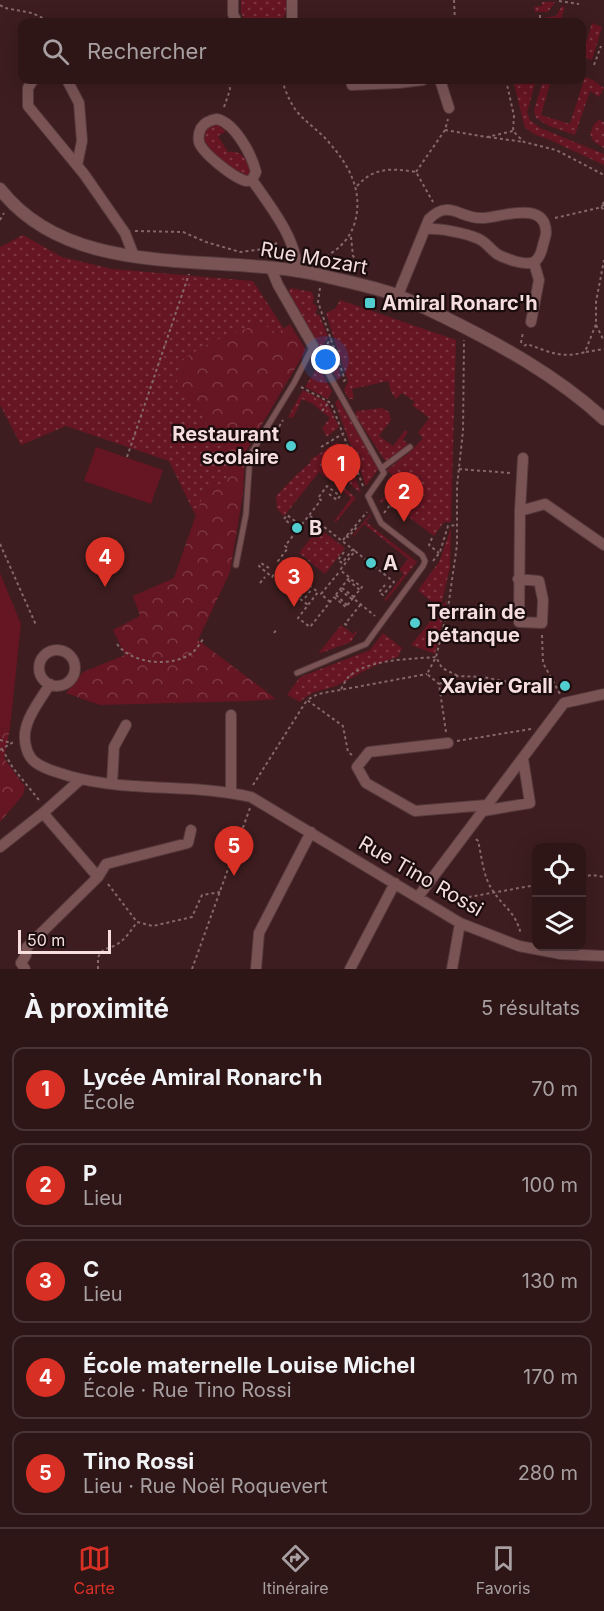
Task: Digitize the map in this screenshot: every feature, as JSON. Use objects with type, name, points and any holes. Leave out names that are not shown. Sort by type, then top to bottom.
[{"type":"street","points":[[233,0],[235,18]]},
{"type":"street","points":[[292,0],[292,18]]},
{"type":"street","points":[[30,84],[28,88],[28,106],[77,165],[125,232],[134,256]]},
{"type":"street","points":[[69,84],[79,103],[82,141],[77,165]]},
{"type":"street","points":[[352,84],[376,84]]},
{"type":"street","points":[[441,84],[449,108]]},
{"type":"street","points":[[217,119],[228,124],[247,150],[256,169],[256,175],[252,180],[241,180],[219,165],[201,147],[198,137],[206,122],[217,119]]},
{"type":"street","points":[[252,180],[271,206],[289,238],[297,256],[298,272]]},
{"type":"street","name":"Rue Mozart","points":[[0,189],[36,224],[61,236],[104,251],[298,272],[398,296],[468,329],[537,367],[604,419]]},
{"type":"street","points":[[398,296],[429,219],[438,211],[446,208],[481,219],[528,212],[537,214],[546,231],[541,255],[534,263],[527,265],[499,256],[480,240],[435,228],[425,229]]},
{"type":"street","points":[[531,322],[540,280],[534,263]]},
{"type":"street","points":[[271,268],[278,285],[318,349]]},
{"type":"street","points":[[518,579],[539,581],[543,600],[542,623],[519,622],[518,579],[523,458]]},
{"type":"street","points":[[520,511],[545,504],[604,545]]},
{"type":"street","points":[[24,734],[29,719],[50,684]]},
{"type":"street","points":[[418,897],[544,732],[564,702],[604,694]]},
{"type":"street","points":[[231,715],[231,792]]},
{"type":"street","points":[[112,784],[114,747],[126,725]]},
{"type":"street","name":"Rue Tino Rossi","points":[[24,734],[28,754],[36,763],[48,770],[81,779],[129,787],[231,792],[251,797],[460,923],[519,946],[561,954],[604,956]]},
{"type":"street","points":[[448,743],[369,753],[357,767],[366,783],[415,812],[530,803],[523,759]]},
{"type":"street","points":[[0,847],[46,811],[81,779]]},
{"type":"street","points":[[46,811],[99,875]]},
{"type":"street","points":[[25,969],[21,963],[26,956],[27,947],[99,875],[106,864],[188,843],[191,830]]},
{"type":"street","points":[[256,969],[259,933],[311,832]]},
{"type":"street","points":[[350,969],[395,883]]},
{"type":"street","points":[[452,969],[460,923]]},
{"type":"lane","points":[[236,565],[246,514],[250,455],[294,383],[318,349],[384,472],[368,496],[381,524],[422,555],[425,561],[366,644],[297,673]]},
{"type":"lane","points":[[382,468],[410,447]]},
{"type":"path","points":[[454,0],[455,18]]},
{"type":"path","points":[[559,1],[579,3]]},
{"type":"path","points":[[0,5],[43,18]]},
{"type":"path","points":[[594,65],[601,46]]},
{"type":"path","points":[[224,107],[230,90],[229,84]]},
{"type":"path","points":[[283,84],[296,110],[334,149],[357,186],[357,216],[351,234],[346,242],[328,256],[319,259]]},
{"type":"path","points":[[507,84],[514,116],[513,130],[524,142]]},
{"type":"path","points":[[416,172],[445,130],[449,108]]},
{"type":"path","points":[[445,130],[524,142],[556,150],[604,175]]},
{"type":"path","points":[[487,137],[513,130]]},
{"type":"path","points":[[357,186],[364,178],[380,170],[399,169],[416,172]]},
{"type":"path","points":[[416,172],[438,211]]},
{"type":"path","points":[[543,222],[603,205],[604,210]]},
{"type":"path","points":[[0,220],[4,213]]},
{"type":"path","points":[[125,232],[183,232],[240,252],[264,249],[289,238]]},
{"type":"path","points":[[351,234],[353,256],[365,272]]},
{"type":"path","points":[[585,352],[596,324],[596,302],[604,260]]},
{"type":"path","points":[[127,458],[189,272]]},
{"type":"path","points":[[322,276],[318,302],[345,380],[341,385]]},
{"type":"path","points":[[531,322],[522,334],[521,348],[527,344],[554,355],[570,356],[604,349]]},
{"type":"path","points":[[596,324],[604,341]]},
{"type":"path","points":[[427,674],[436,657],[448,608],[457,545],[459,469],[463,431],[464,337]]},
{"type":"path","points":[[318,349],[331,338]]},
{"type":"path","points":[[294,383],[329,402],[344,433],[368,496]]},
{"type":"path","points":[[322,411],[329,402]]},
{"type":"path","points":[[321,447],[344,433]]},
{"type":"path","points":[[459,469],[522,474]]},
{"type":"path","points":[[330,602],[278,561],[288,548],[285,546],[321,500],[318,498],[331,483]]},
{"type":"path","points":[[328,487],[339,496],[336,500],[328,494]]},
{"type":"path","points":[[342,541],[372,505]]},
{"type":"path","points":[[295,521],[287,514],[284,519],[298,530]]},
{"type":"path","points":[[310,515],[394,582],[383,595],[379,592],[385,585]]},
{"type":"path","points":[[423,566],[434,561],[439,553],[448,526],[457,525]]},
{"type":"path","points":[[432,538],[429,544],[439,553]]},
{"type":"path","points":[[0,544],[36,625]]},
{"type":"path","points":[[344,552],[338,560],[342,563],[354,550]]},
{"type":"path","points":[[349,579],[310,627],[298,618],[340,570],[354,550]]},
{"type":"path","points":[[275,573],[261,562],[258,566],[272,577],[282,564]]},
{"type":"path","points":[[266,573],[259,566],[261,563],[269,568]]},
{"type":"path","points":[[335,596],[346,607],[362,587],[340,570]]},
{"type":"path","points":[[260,583],[265,577]]},
{"type":"path","points":[[305,598],[311,590],[307,587],[298,598],[308,605]]},
{"type":"path","points":[[341,589],[382,621]]},
{"type":"path","points":[[347,625],[345,624],[361,604]]},
{"type":"path","points":[[542,623],[543,663],[564,702]]},
{"type":"path","points":[[274,633],[277,629]]},
{"type":"path","points":[[117,644],[124,653],[141,660],[161,661],[181,658],[193,652],[204,638]]},
{"type":"path","points":[[436,657],[442,668],[458,676],[483,677],[508,682],[553,681]]},
{"type":"path","points":[[341,690],[351,674],[375,664],[436,657]]},
{"type":"path","points":[[427,674],[439,684],[448,743],[528,728],[544,732]]},
{"type":"path","points":[[192,969],[250,808],[252,787],[307,700],[318,694],[427,674]]},
{"type":"path","points":[[439,684],[458,676]]},
{"type":"path","points":[[307,700],[343,726],[348,752]]},
{"type":"path","points":[[24,734],[1,750],[46,811]]},
{"type":"path","points":[[0,740],[12,743]]},
{"type":"path","points":[[466,834],[478,841],[487,878],[493,891],[517,919],[521,937],[519,946]]},
{"type":"path","points":[[99,875],[137,922],[153,926],[192,917],[202,895],[220,892]]},
{"type":"path","points":[[586,876],[604,877]]},
{"type":"path","points":[[441,899],[452,900],[532,886]]},
{"type":"path","points":[[98,969],[98,957],[104,949],[113,948],[123,941],[137,922]]},
{"type":"green space","points":[[241,0],[287,0],[283,18],[244,18],[241,13]]},
{"type":"green space","points":[[542,2],[555,2],[548,12],[535,12],[534,7],[542,6]]},
{"type":"green space","points":[[562,6],[565,7],[561,18],[542,18],[556,16]]},
{"type":"green space","points":[[592,23],[602,27],[592,60],[586,58],[586,43]]},
{"type":"green space","points":[[586,77],[593,80],[604,88],[599,97],[590,91],[575,135],[549,126],[536,118],[534,110],[542,84],[550,84],[541,115],[570,124],[583,84],[586,84]]},
{"type":"green space","points":[[514,84],[535,84],[527,112],[530,120],[540,128],[604,154],[604,165],[536,135],[525,128]]},
{"type":"green space","points":[[599,120],[604,122],[604,148],[594,142],[590,134],[594,124]]},
{"type":"green space","points":[[218,125],[226,131],[218,136],[228,152],[237,152],[245,159],[251,171],[248,177],[218,158],[205,144],[203,137],[205,130]]},
{"type":"green space","points":[[23,235],[62,257],[112,269],[253,281],[284,329],[277,333],[261,323],[239,333],[176,385],[201,409],[214,442],[224,448],[230,470],[225,482],[203,496],[196,516],[169,461],[66,426],[21,445],[0,405],[0,247]]},
{"type":"green space","points":[[290,288],[312,292],[313,304],[317,306],[316,314],[320,316],[328,337],[320,350],[289,292]]},
{"type":"green space","points":[[340,300],[456,340],[451,522],[444,522],[434,536],[385,499],[380,502],[397,480],[387,470],[423,438],[418,433],[429,418],[412,405],[415,402],[402,393],[396,399],[388,381],[352,389],[354,399],[349,399],[344,390],[348,382],[326,313],[335,309]]},
{"type":"green space","points":[[261,323],[277,333],[290,324],[306,350],[245,453],[243,493],[230,572],[198,640],[276,699],[100,705],[66,693],[83,672],[125,655],[113,630],[140,616],[133,596],[174,578],[203,495],[210,487],[225,482],[230,470],[224,448],[214,443],[201,409],[176,385],[181,360],[211,342]]},
{"type":"green space","points":[[330,345],[341,377],[338,381],[324,355]]},
{"type":"green space","points":[[318,366],[332,391],[328,399],[305,387]]},
{"type":"green space","points":[[303,390],[327,402],[339,427],[327,437],[322,428],[330,418],[313,404],[302,399],[293,418],[288,417]]},
{"type":"green space","points":[[338,399],[379,468],[366,486],[335,403]]},
{"type":"green space","points":[[382,408],[389,412],[391,420],[379,436],[393,446],[405,430],[408,432],[403,439],[409,446],[386,462],[355,415],[357,411]]},
{"type":"green space","points":[[337,442],[347,454],[361,493],[333,471],[326,478],[319,472],[284,516],[277,509],[276,496],[311,462],[310,460]]},
{"type":"green space","points":[[96,447],[163,470],[151,504],[84,481]]},
{"type":"green space","points":[[336,481],[356,498],[336,522],[334,521],[351,498],[334,484]]},
{"type":"green space","points":[[370,514],[366,522],[417,562],[386,601],[384,600],[404,574],[399,570],[408,559],[364,524],[353,535]]},
{"type":"green space","points":[[451,528],[450,567],[441,607],[447,600],[435,654],[411,645],[440,609],[418,590],[439,562]]},
{"type":"green space","points":[[317,530],[323,534],[324,532],[345,548],[325,574],[299,553]]},
{"type":"green space","points":[[0,573],[21,624],[10,728],[0,729]]},
{"type":"green space","points":[[341,625],[353,634],[358,630],[351,642],[318,654]]},
{"type":"green space","points":[[383,633],[402,648],[398,657],[338,685],[315,692],[300,702],[287,695],[300,677],[370,650]]},
{"type":"green space","points":[[10,728],[4,758],[25,787],[23,795],[0,822],[0,729]]},
{"type":"place","name":"Amiral Ronarc'h","points":[[370,303]]},
{"type":"place","name":"Restaurant scolaire","points":[[291,446]]},
{"type":"place","name":"Lycée Amiral Ronarc'h","points":[[341,494]]},
{"type":"place","name":"P","points":[[404,522]]},
{"type":"place","name":"B","points":[[297,528]]},
{"type":"place","name":"A","points":[[371,563]]},
{"type":"place","name":"École maternelle Louise Michel","points":[[105,587]]},
{"type":"place","name":"C","points":[[294,607]]},
{"type":"place","name":"Terrain de pétanque","points":[[415,623]]},
{"type":"place","name":"Xavier Grall","points":[[565,686]]},
{"type":"place","name":"Tino Rossi","points":[[234,876]]}]
